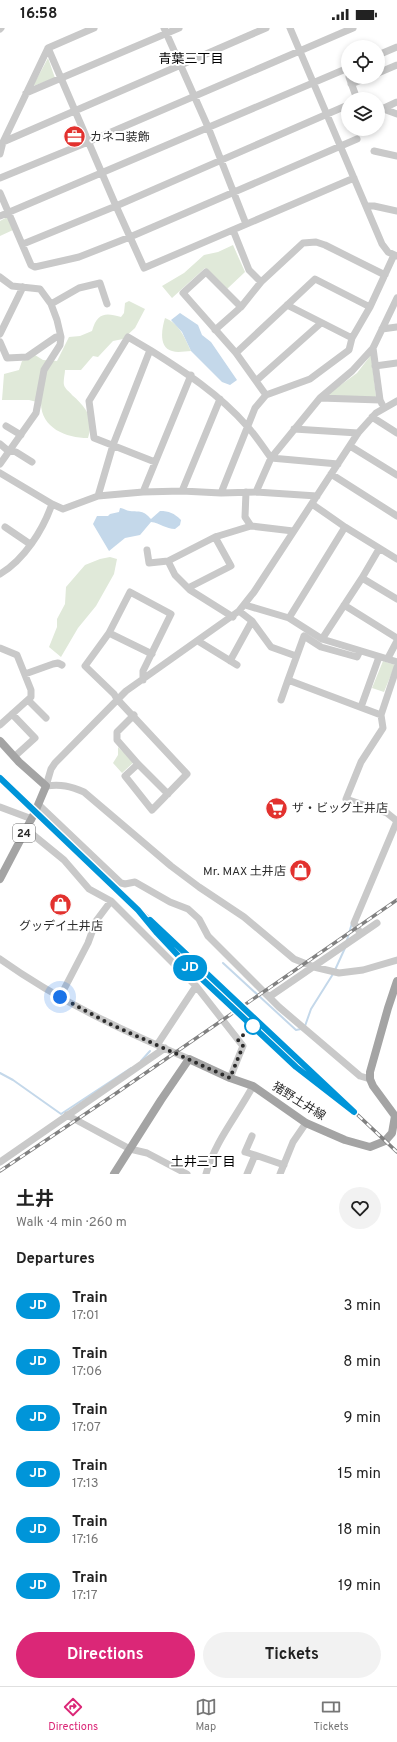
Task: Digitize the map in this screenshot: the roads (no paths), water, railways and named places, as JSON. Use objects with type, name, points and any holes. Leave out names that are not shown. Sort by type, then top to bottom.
[{"type":"main road","points":[[0,741],[14,757],[46,786]]},
{"type":"main road","name":"24","points":[[0,879],[32,819],[46,786]]},
{"type":"main road","points":[[370,1080],[370,1072],[377,1045],[397,981]]},
{"type":"main road","points":[[114,1174],[189,1059]]},
{"type":"main road","name":"猪野土井線","points":[[189,1059],[230,1078],[253,1086],[306,1123],[345,1140],[370,1147],[385,1141],[392,1133],[396,1117],[370,1080]]},
{"type":"street","points":[[0,154],[2,142],[48,48],[94,28]]},
{"type":"street","points":[[26,93],[165,31],[179,28]]},
{"type":"street","points":[[2,142],[266,28]]},
{"type":"street","points":[[221,493],[255,408],[266,395],[310,379],[349,350],[352,338],[370,307],[395,256],[388,252],[382,244],[290,28]]},
{"type":"street","points":[[0,178],[88,142],[353,28]]},
{"type":"street","points":[[165,31],[208,127],[246,224]]},
{"type":"street","points":[[385,52],[397,47]]},
{"type":"street","points":[[48,48],[144,268],[354,178]]},
{"type":"street","points":[[385,70],[397,65]]},
{"type":"street","points":[[0,216],[314,82],[341,74]]},
{"type":"street","points":[[352,84],[355,92]]},
{"type":"street","points":[[385,106],[397,102]]},
{"type":"street","points":[[23,244],[116,206],[341,108]]},
{"type":"street","points":[[385,110],[397,114]]},
{"type":"street","points":[[0,193],[31,265],[36,267],[79,257],[130,237],[357,139]]},
{"type":"street","points":[[374,151],[397,156]]},
{"type":"street","points":[[366,206],[374,206],[397,211]]},
{"type":"street","points":[[233,230],[249,270],[261,282]]},
{"type":"street","points":[[215,330],[241,307],[261,282],[303,243],[308,241],[325,245],[385,275]]},
{"type":"street","points":[[241,307],[206,272],[183,293],[236,353],[266,395]]},
{"type":"street","points":[[0,277],[12,286],[40,289],[51,304],[61,337],[60,345],[44,370],[36,413],[0,464]]},
{"type":"street","points":[[236,353],[315,279],[370,307]]},
{"type":"street","points":[[51,304],[79,288],[100,283],[107,304]]},
{"type":"street","points":[[0,334],[23,287]]},
{"type":"street","points":[[256,492],[271,458],[294,429],[320,398],[352,371],[373,348],[397,298]]},
{"type":"street","points":[[287,305],[352,338]]},
{"type":"street","points":[[256,381],[321,323]]},
{"type":"street","points":[[382,329],[397,327]]},
{"type":"street","points":[[0,342],[7,358],[27,357],[56,338],[61,337]]},
{"type":"street","points":[[155,462],[113,444],[94,438],[89,401],[128,337],[191,375],[220,399],[247,426],[271,458],[338,464]]},
{"type":"street","points":[[373,348],[380,400],[384,408]]},
{"type":"street","points":[[98,496],[113,444],[150,350]]},
{"type":"street","points":[[375,366],[397,363]]},
{"type":"street","points":[[143,492],[191,375]]},
{"type":"street","points":[[320,398],[380,400]]},
{"type":"street","points":[[182,491],[220,399]]},
{"type":"street","points":[[397,401],[372,417],[358,433],[245,605],[233,617],[116,699],[55,763],[51,769],[46,786],[59,784],[71,786],[84,792],[188,879],[244,917],[294,959],[328,972],[339,973],[363,970],[397,960]]},
{"type":"street","points":[[372,417],[397,433]]},
{"type":"street","points":[[6,426],[21,435]]},
{"type":"street","points":[[294,429],[358,433]]},
{"type":"street","points":[[0,444],[32,462]]},
{"type":"street","points":[[350,446],[397,475]]},
{"type":"street","points":[[0,473],[63,509],[98,496],[143,492],[256,492],[317,496]]},
{"type":"street","points":[[331,474],[397,516]]},
{"type":"street","points":[[246,492],[245,517],[251,526]]},
{"type":"street","points":[[0,574],[12,567],[30,544],[47,518],[52,504]]},
{"type":"street","points":[[312,504],[345,527],[397,559]]},
{"type":"street","points":[[147,550],[149,563],[168,561],[214,536],[251,526],[293,532]]},
{"type":"street","points":[[5,527],[30,544]]},
{"type":"street","points":[[289,618],[345,527]]},
{"type":"street","points":[[188,588],[231,566],[214,536]]},
{"type":"street","points":[[322,639],[379,549]]},
{"type":"street","points":[[168,561],[175,575],[188,588],[233,617]]},
{"type":"street","points":[[362,578],[397,599]]},
{"type":"street","points":[[138,764],[125,776],[152,810],[188,774],[134,716],[116,699],[114,694],[85,666],[109,633],[130,592],[171,614],[143,672],[143,680]]},
{"type":"street","points":[[344,604],[397,640],[388,658]]},
{"type":"street","points":[[245,605],[289,618],[322,639],[397,662]]},
{"type":"street","points":[[239,611],[252,621],[272,647],[296,656]]},
{"type":"street","points":[[198,641],[233,663],[252,621]]},
{"type":"street","points":[[109,633],[152,654]]},
{"type":"street","points":[[281,700],[304,636],[321,646],[357,657],[360,651]]},
{"type":"street","points":[[0,648],[17,655],[31,690],[31,697],[0,725]]},
{"type":"street","points":[[361,707],[379,657]]},
{"type":"street","points":[[25,674],[53,664],[58,663],[62,666]]},
{"type":"street","points":[[361,934],[354,923],[397,821],[387,813],[346,799],[361,762],[383,728],[381,715],[397,667]]},
{"type":"street","points":[[288,680],[381,715]]},
{"type":"street","points":[[28,700],[46,718]]},
{"type":"street","points":[[12,714],[35,738],[14,757]]},
{"type":"street","points":[[134,716],[117,732],[117,740],[138,764],[168,794]]},
{"type":"street","points":[[38,805],[121,883],[135,882],[170,902],[188,909],[199,919],[208,936],[269,997],[360,1076],[370,1080]]},
{"type":"street","points":[[0,807],[32,819]]},
{"type":"street","points":[[26,829],[64,860],[89,889],[111,901],[196,986],[243,1046],[230,1078]]},
{"type":"street","points":[[60,997],[88,943],[96,921],[111,901]]},
{"type":"street","points":[[269,997],[377,923]]},
{"type":"street","points":[[0,959],[60,997],[100,1019],[189,1059]]},
{"type":"street","points":[[157,1045],[196,986]]},
{"type":"street","points":[[0,1162],[165,1048]]},
{"type":"street","points":[[206,1174],[210,1160],[220,1140],[253,1086]]},
{"type":"street","points":[[67,1115],[130,1149],[147,1154],[187,1174]]},
{"type":"street","points":[[280,1174],[293,1142],[306,1123]]},
{"type":"street","points":[[252,1136],[245,1152],[284,1164]]},
{"type":"street","points":[[247,1174],[255,1155]]},
{"type":"water","points":[[180,313],[198,325],[202,335],[211,342],[237,380],[230,385],[222,382],[191,351],[182,332],[171,320]]},
{"type":"water","points":[[120,508],[143,513],[151,519],[160,511],[169,512],[181,520],[180,525],[175,529],[172,529],[151,522],[140,535],[125,538],[109,551],[93,524],[97,516],[108,516],[119,512]]},
{"type":"waterway","points":[[347,940],[352,923]]},
{"type":"waterway","points":[[335,970],[345,948]]},
{"type":"waterway","points":[[223,963],[296,1030],[301,1029]]},
{"type":"waterway","points":[[305,1026],[311,1009],[333,974]]},
{"type":"waterway","points":[[141,1061],[150,1051]]},
{"type":"waterway","points":[[0,1073],[13,1080],[61,1114],[131,1068]]},
{"type":"railway","points":[[0,778],[397,1152]]},
{"type":"railway","points":[[0,1171],[115,1094],[397,900]]},
{"type":"railway","points":[[160,936],[187,965],[296,1067],[310,1077]]},
{"type":"train","name":"JD","points":[[0,778],[138,910],[187,965],[296,1067],[354,1112],[150,920]]},
{"type":"place","name":"カネコ装飾","points":[[75,137]]},
{"type":"place","name":"ザ・ビッグ土井店","points":[[277,808]]},
{"type":"place","name":"Mr. MAX 土井店","points":[[301,871]]},
{"type":"place","name":"グッデイ土井店","points":[[61,905]]},
{"type":"district","name":"青葉三丁目","points":[[191,58]]},
{"type":"district","name":"土井三丁目","points":[[203,1161]]}]
